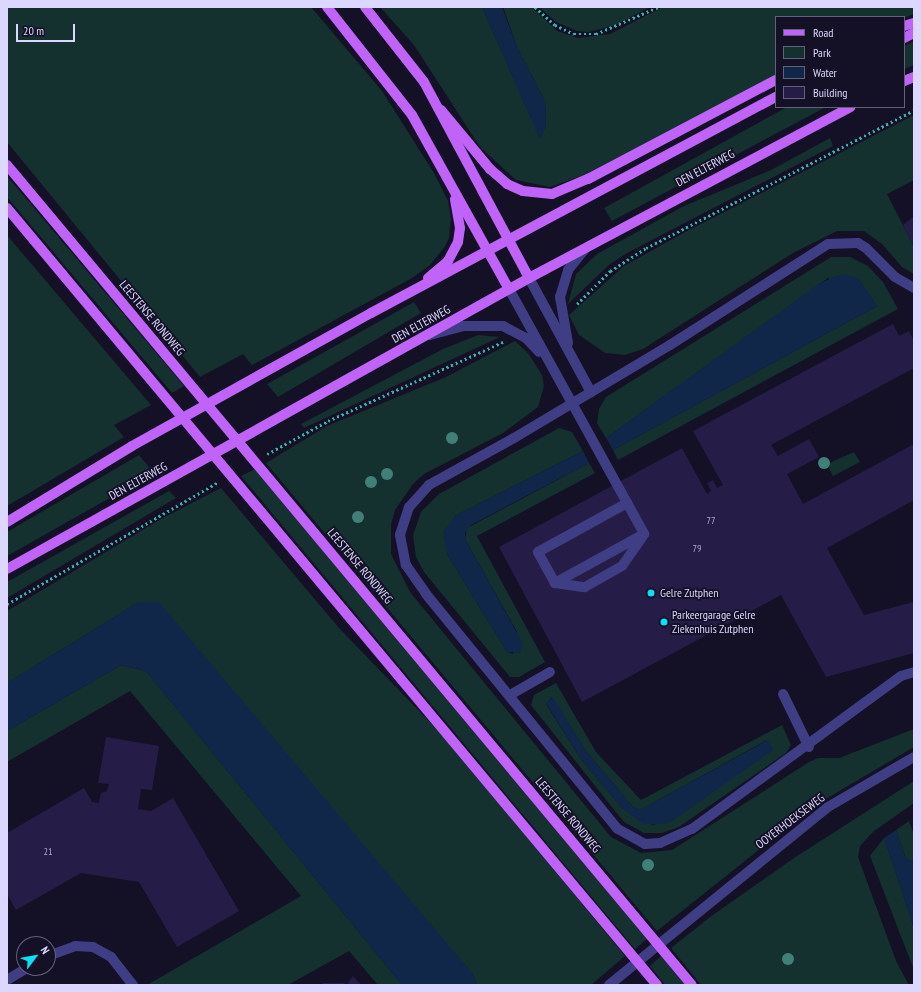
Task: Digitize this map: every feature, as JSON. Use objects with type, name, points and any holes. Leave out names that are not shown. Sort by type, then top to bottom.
[{"type":"main road","points":[[327,7],[400,97],[445,171],[509,289]]},
{"type":"main road","points":[[366,7],[406,57],[441,110],[529,278]]},
{"type":"main road","points":[[441,110],[490,169],[507,184],[523,191],[552,194],[588,179],[775,81]]},
{"type":"main road","points":[[7,522],[132,446],[400,297],[775,98]]},
{"type":"main road","name":"DEN ELTERWEG","points":[[7,569],[529,278],[848,108]]},
{"type":"main road","name":"LEESTENSE RONDWEG","points":[[7,165],[692,985]]},
{"type":"main road","points":[[400,297],[448,261],[458,242],[459,213],[445,171]]},
{"type":"main road","points":[[7,208],[657,985]]},
{"type":"street","points":[[914,288],[895,277],[866,248],[858,243],[828,244],[572,404],[429,484],[418,494],[403,520],[401,550],[413,577],[618,829],[645,844],[660,843],[692,829],[809,746],[901,676],[914,672]]},
{"type":"street","points":[[576,365],[562,322],[560,297],[568,270],[585,248]]},
{"type":"street","points":[[529,278],[591,392]]},
{"type":"street","points":[[509,289],[644,534]]},
{"type":"street","points":[[421,338],[464,326],[503,326],[526,338],[557,376]]},
{"type":"street","points":[[555,583],[538,552],[627,504]]},
{"type":"street","points":[[555,583],[585,587],[622,566],[644,534]]},
{"type":"street","points":[[555,583],[644,534]]},
{"type":"street","points":[[510,695],[550,672]]},
{"type":"street","points":[[783,694],[809,746]]},
{"type":"street","name":"OOYERHOEKSEWEG","points":[[608,985],[828,807],[914,757]]},
{"type":"street","points":[[56,953],[75,946],[93,947],[111,957],[133,985]]},
{"type":"street","points":[[7,980],[16,975]]},
{"type":"path","points":[[534,7],[555,25],[574,34],[596,34],[658,7]]},
{"type":"path","points":[[704,218],[914,110]]},
{"type":"path","points":[[7,604],[182,502]]},
{"type":"green space","points":[[7,7],[311,7],[382,91],[434,173],[448,201],[451,218],[449,238],[444,248],[429,266],[412,278],[252,365],[243,354],[200,377],[7,142]]},
{"type":"green space","points":[[380,7],[482,7],[540,138],[546,126],[545,101],[517,47],[503,7],[532,7],[557,31],[578,38],[610,34],[663,7],[914,7],[914,14],[905,18],[905,16],[775,16],[775,77],[584,175],[550,187],[516,180],[480,147],[414,45]]},
{"type":"green space","points":[[539,7],[650,7],[616,25],[589,32],[577,31],[556,22]]},
{"type":"green space","points":[[914,41],[914,65],[905,69],[905,46]]},
{"type":"green space","points":[[785,108],[824,108],[612,221],[604,208]]},
{"type":"green space","points":[[914,115],[914,180],[887,194],[914,247],[914,274],[902,267],[882,244],[864,231],[837,231],[793,253],[643,349],[625,355],[605,353],[579,335],[569,315],[624,266],[687,231]]},
{"type":"green space","points":[[830,138],[833,146],[627,253],[610,264],[568,304],[576,274],[597,254],[684,206],[771,170]]},
{"type":"green space","points":[[7,176],[184,386],[172,393],[7,197]]},
{"type":"green space","points":[[7,235],[151,405],[114,425],[124,437],[7,506]]},
{"type":"green space","points":[[831,257],[850,257],[868,266],[883,282],[898,309],[618,460],[613,450],[877,306],[828,278],[606,438],[597,423],[599,409],[606,397]]},
{"type":"green space","points":[[414,302],[421,313],[278,397],[267,384]]},
{"type":"green space","points":[[478,335],[500,337],[304,428],[301,424],[443,349]]},
{"type":"green space","points":[[515,341],[528,353],[542,375],[544,386],[538,407],[503,433],[424,474],[413,484],[395,510],[391,525],[391,554],[410,592],[611,837],[641,853],[672,850],[809,762],[818,758],[839,758],[914,729],[914,747],[814,806],[657,931],[266,463],[327,426],[446,377]]},
{"type":"green space","points":[[559,428],[572,432],[583,451],[455,516],[447,554],[507,652],[513,654],[517,632],[465,539],[467,528],[589,463],[595,473],[477,536],[545,662],[519,677],[510,677],[424,572],[416,557],[413,535],[421,512],[439,494]]},
{"type":"green space","points":[[854,452],[860,462],[833,476],[827,464]]},
{"type":"green space","points":[[139,455],[154,473],[7,556],[7,532]]},
{"type":"green space","points":[[255,469],[647,939],[635,949],[241,476]]},
{"type":"green space","points":[[221,488],[339,628],[449,742],[625,956],[591,985],[477,985],[472,973],[139,602],[7,683],[7,611],[161,519]]},
{"type":"green space","points":[[169,491],[176,498],[7,598],[7,582]]},
{"type":"green space","points":[[121,665],[146,671],[402,985],[378,985],[349,951],[288,985],[147,985],[301,896],[130,691],[7,762],[7,731]]},
{"type":"green space","points":[[556,683],[596,752],[641,800],[782,725],[791,745],[786,753],[679,827],[662,833],[644,833],[624,822],[611,806],[531,705],[534,695]],"holes":[[[552,697],[585,750],[633,807],[640,810],[767,740],[674,820],[652,825],[622,808],[581,759],[546,704]]]},
{"type":"green space","points":[[914,781],[914,803],[874,831],[860,846],[858,857],[896,961],[909,985],[701,985],[671,948],[710,917],[794,858]]},
{"type":"green space","points":[[909,821],[914,835],[914,861],[911,862],[906,859],[896,830]]},
{"type":"green space","points":[[884,838],[914,928],[914,970],[870,856]]},
{"type":"green space","points":[[661,956],[685,985],[665,985],[650,966]]},
{"type":"water","points":[[482,7],[502,7],[517,47],[545,101],[546,126],[540,139]]},
{"type":"water","points":[[842,274],[859,279],[877,306],[613,450],[606,438],[820,283]]},
{"type":"water","points":[[583,451],[589,463],[471,525],[465,533],[465,539],[522,642],[520,653],[507,652],[447,554],[443,532],[455,516]]},
{"type":"water","points":[[139,602],[159,602],[472,973],[477,985],[402,985],[146,671],[121,665],[7,731],[7,683]]},
{"type":"water","points":[[553,697],[585,750],[633,807],[640,810],[768,740],[773,750],[674,820],[663,824],[643,824],[622,808],[581,759],[546,703]]},
{"type":"water","points":[[896,830],[906,859],[914,861],[914,928],[884,838]]},
{"type":"building","points":[[914,216],[914,247],[903,225]]},
{"type":"building","points":[[893,324],[899,336],[909,331],[914,341],[914,368],[771,445],[778,456],[809,439],[819,457],[787,474],[803,504],[914,444],[914,500],[827,548],[864,615],[914,602],[914,653],[826,677],[781,595],[582,702],[499,547],[682,448],[707,494],[711,491],[707,483],[713,480],[717,488],[723,485],[693,431]]},
{"type":"building","points":[[106,737],[159,746],[152,790],[141,789],[138,809],[151,811],[173,798],[239,911],[177,947],[139,882],[81,873],[16,910],[7,894],[7,833],[84,788],[92,802],[99,803],[101,793],[107,791],[109,784],[98,783]]},
{"type":"building","points":[[353,976],[361,985],[347,985]]},
{"type":"building","points":[[324,983],[343,983],[347,985],[319,985]]},
{"type":"place","name":"Gelre Zutphen","points":[[651,593]]},
{"type":"place","name":"Parkeergarage Gelre Ziekenhuis Zutphen","points":[[664,622]]}]
